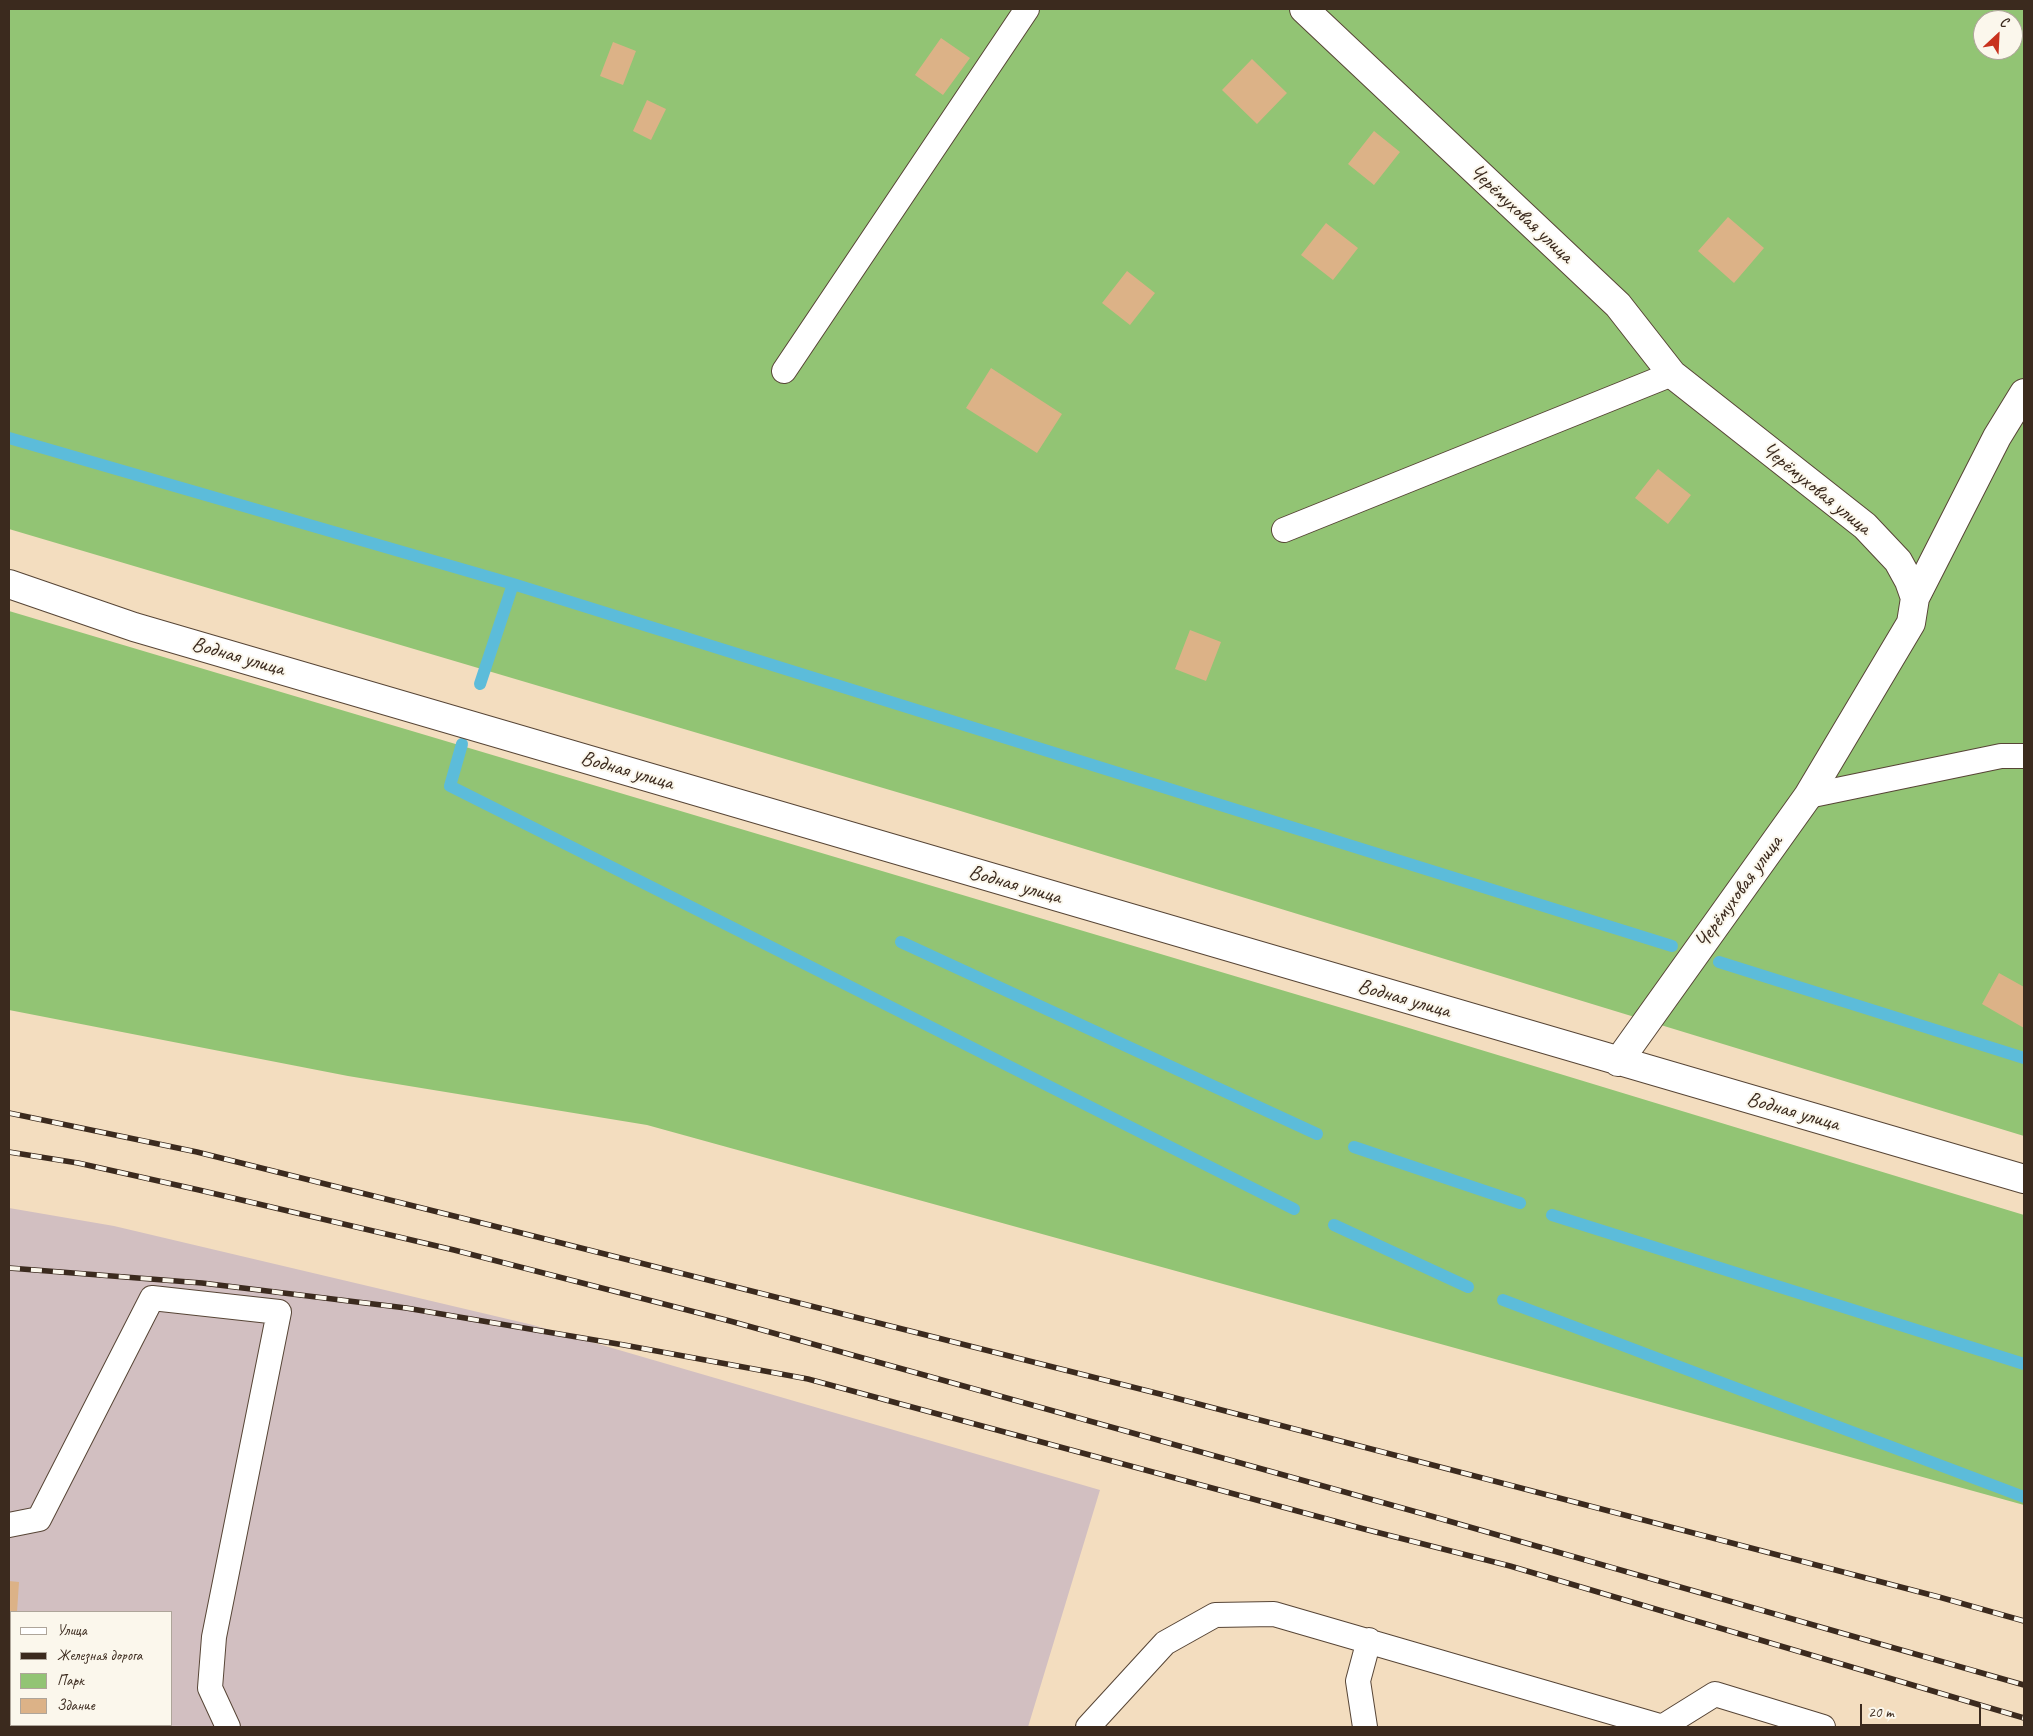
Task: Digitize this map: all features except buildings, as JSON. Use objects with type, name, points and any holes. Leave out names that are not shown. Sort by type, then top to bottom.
[{"type":"street","name":"Черёмуховая улица","points":[[1304,9],[1618,305],[1672,374],[1865,526],[1898,561],[1909,581],[1915,598],[1911,623],[1808,796],[1618,1062]]},
{"type":"street","points":[[1915,598],[1997,437],[2024,393]]},
{"type":"street","name":"Водная улица","points":[[9,584],[144,630],[2024,1179]]},
{"type":"lane","points":[[784,371],[1027,9]]},
{"type":"lane","points":[[1284,530],[1672,374]]},
{"type":"lane","points":[[1808,796],[2001,756],[2024,756]]},
{"type":"lane","points":[[9,1525],[39,1519],[152,1298],[279,1312],[214,1637],[210,1688],[228,1727]]},
{"type":"lane","points":[[1088,1727],[1165,1643],[1215,1615],[1274,1614],[1369,1640],[1663,1727],[1715,1694],[1823,1727]]},
{"type":"lane","points":[[1365,1727],[1358,1681],[1369,1640]]},
{"type":"shaded area","points":[[9,1208],[114,1226],[533,1325],[1100,1490],[1028,1727],[9,1727]]},
{"type":"green space","points":[[9,9],[2024,9],[2024,1136],[954,809],[9,529]]},
{"type":"green space","points":[[9,611],[1399,1025],[2024,1215],[2024,1505],[647,1125],[348,1076],[9,1010]]},
{"type":"waterway","points":[[9,438],[513,584],[1672,946]]},
{"type":"waterway","points":[[480,684],[513,584]]},
{"type":"waterway","points":[[462,744],[450,786],[1294,1209]]},
{"type":"waterway","points":[[901,942],[1317,1134]]},
{"type":"waterway","points":[[1719,962],[2024,1058]]},
{"type":"waterway","points":[[1354,1147],[1520,1203]]},
{"type":"waterway","points":[[1552,1215],[2024,1364]]},
{"type":"waterway","points":[[1334,1225],[1468,1287]]},
{"type":"waterway","points":[[1503,1300],[2024,1497]]},
{"type":"railway","points":[[9,1113],[197,1152],[462,1218],[1164,1395],[1939,1597],[2024,1621]]},
{"type":"railway","points":[[9,1152],[78,1163],[199,1190],[454,1250],[730,1321],[1431,1516],[2024,1685]]},
{"type":"railway","points":[[9,1268],[202,1283],[406,1308],[808,1379],[1364,1529],[1510,1566],[2024,1718]]}]
